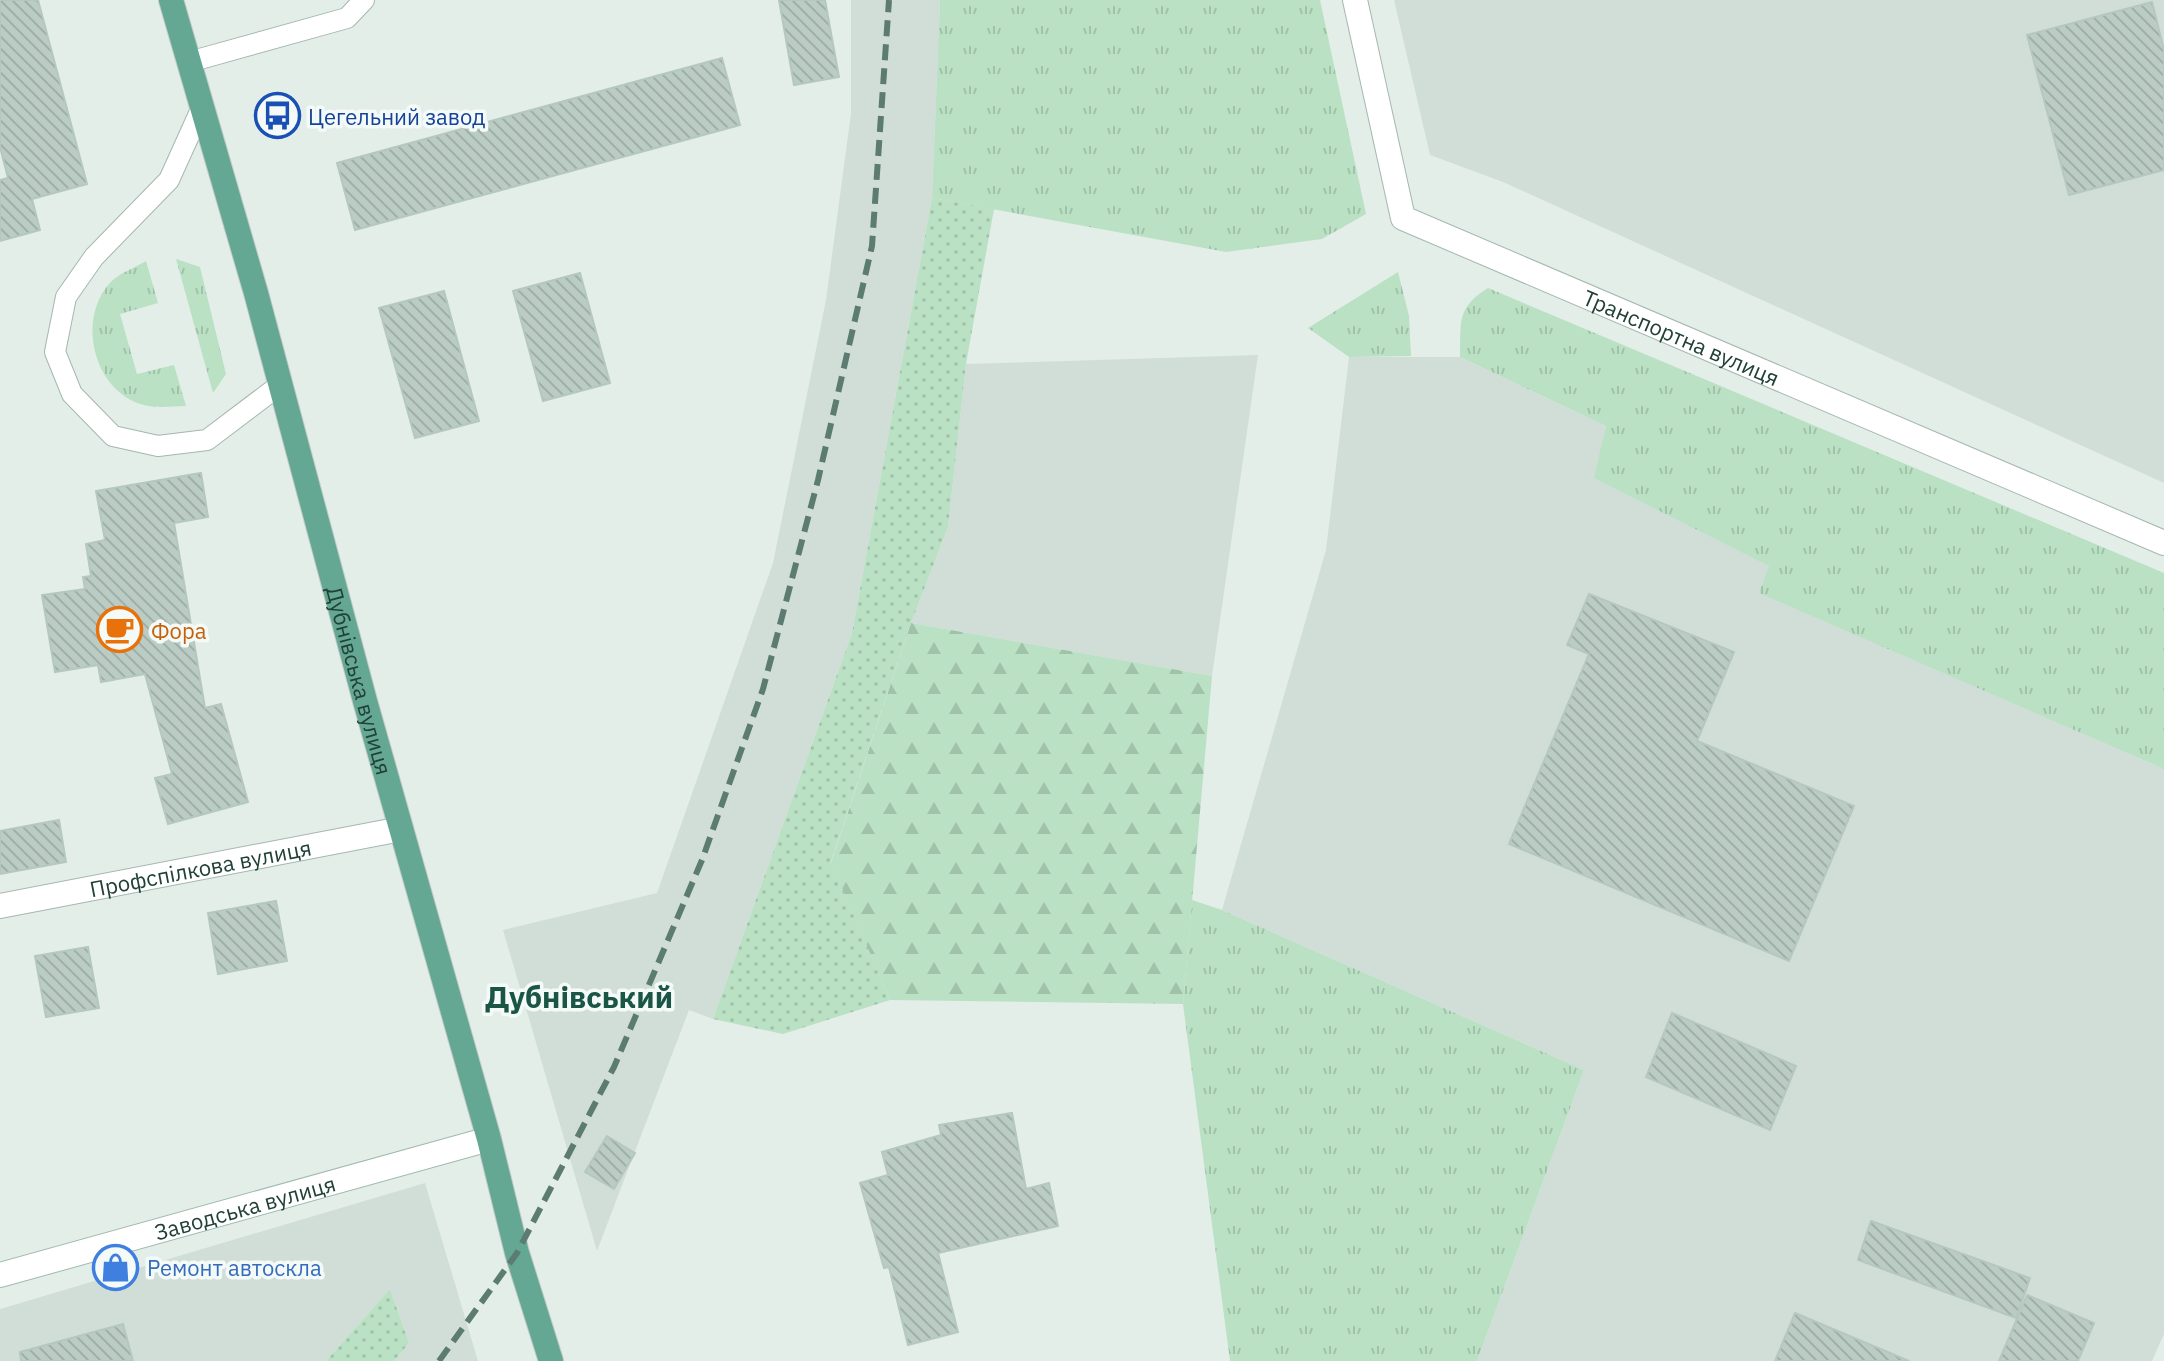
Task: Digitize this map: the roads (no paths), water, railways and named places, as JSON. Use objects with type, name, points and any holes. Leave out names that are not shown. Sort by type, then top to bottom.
[{"type":"main road","name":"Дубнівська вулиця","points":[[171,0],[281,384],[401,829],[489,1139],[517,1253],[550,1361]]},
{"type":"street","name":"Транспортна вулиця","points":[[1355,0],[1403,218],[2164,543]]},
{"type":"street","name":"Профспілкова вулиця","points":[[0,906],[401,829]]},
{"type":"street","name":"Заводська вулиця","points":[[0,1275],[489,1139]]},
{"type":"lane","points":[[189,62],[347,18],[364,0]]},
{"type":"lane","points":[[202,107],[169,180],[94,257],[66,297],[55,352],[72,394],[113,436],[158,446],[207,440],[281,384]]},
{"type":"railway","points":[[439,1361],[517,1253],[614,1067],[702,860],[763,689],[818,480],[872,246],[889,0]]},
{"type":"place","name":"Цегельний завод","points":[[277,116]]},
{"type":"place","name":"Фора","points":[[120,630]]},
{"type":"place","name":"Ремонт автоскла","points":[[116,1267]]},
{"type":"district","name":"Дубнівський","points":[[579,996]]}]
